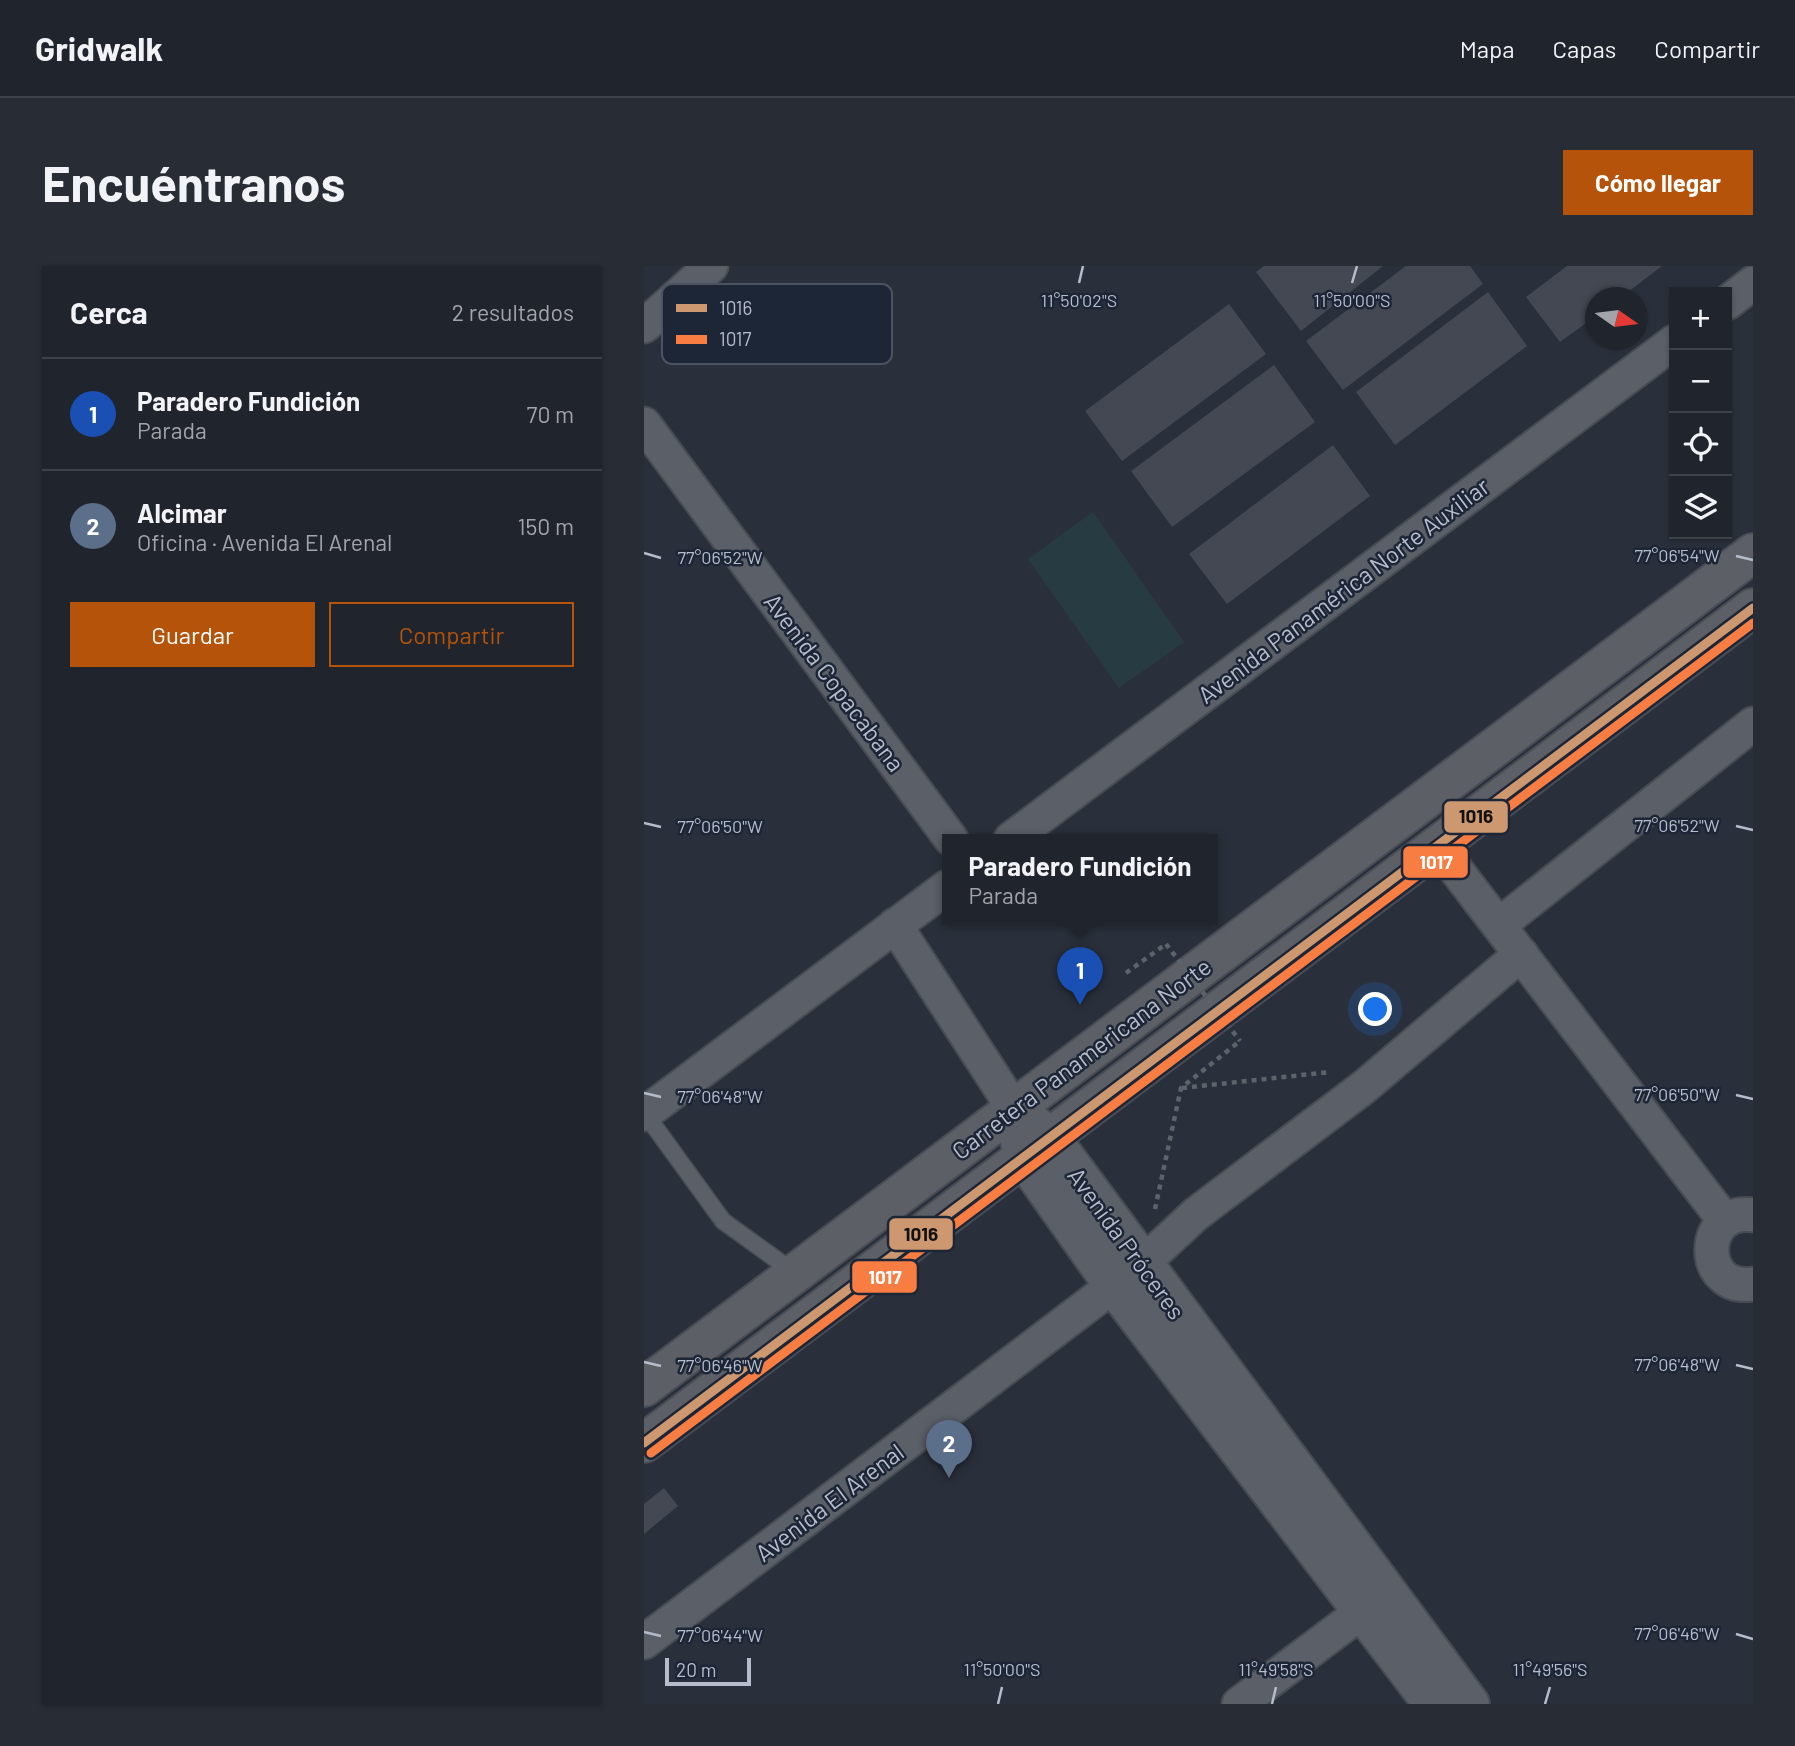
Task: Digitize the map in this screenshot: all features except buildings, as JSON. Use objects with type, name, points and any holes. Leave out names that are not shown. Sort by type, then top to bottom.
[{"type":"highway","name":"Carretera Panamericana Norte","points":[[644,1387],[1753,553]]},
{"type":"highway","name":"Carretera Panamericana Norte","points":[[644,1443],[1753,608]]},
{"type":"street","points":[[691,284],[711,266]]},
{"type":"street","points":[[1732,299],[1753,283]]},
{"type":"street","points":[[644,326],[662,310]]},
{"type":"street","name":"Avenida Panamérica Norte Auxiliar","points":[[1018,834],[1669,346]]},
{"type":"street","name":"Avenida Copacabana","points":[[644,424],[947,834]]},
{"type":"street","points":[[1499,925],[1753,724]]},
{"type":"street","points":[[1437,845],[1521,954],[1739,1218],[1712,1241],[1714,1266],[1732,1283],[1753,1284]]},
{"type":"street","points":[[644,1113],[942,891]]},
{"type":"street","points":[[895,925],[1014,1109]]},
{"type":"street","name":"Avenida El Arenal","points":[[644,1642],[1128,1275],[1196,1214],[1364,1087],[1521,954]]},
{"type":"street","name":"Avenida Próceres","points":[[1014,1109],[1036,1147],[1363,1611],[1433,1704]]},
{"type":"street","name":"Avenida Próceres","points":[[1128,1275],[1470,1704]]},
{"type":"street","points":[[1239,1704],[1363,1611]]},
{"type":"lane","points":[[644,1113],[723,1221],[795,1273]]},
{"type":"path","points":[[1126,973],[1166,944],[1240,1041],[1181,1088],[1153,1216]]},
{"type":"path","points":[[1181,1088],[1334,1072]]},
{"type":"shaded area","points":[[1093,512],[1184,642],[1119,688],[1028,559]]},
{"type":"transit line","name":"1016","points":[[644,1443],[1753,608]]},
{"type":"transit line","name":"1017","points":[[651,1453],[1753,623]]},
{"type":"place","name":"Paradero Fundición","points":[[1080,1005]]},
{"type":"place","name":"Alcimar","points":[[949,1478]]}]
